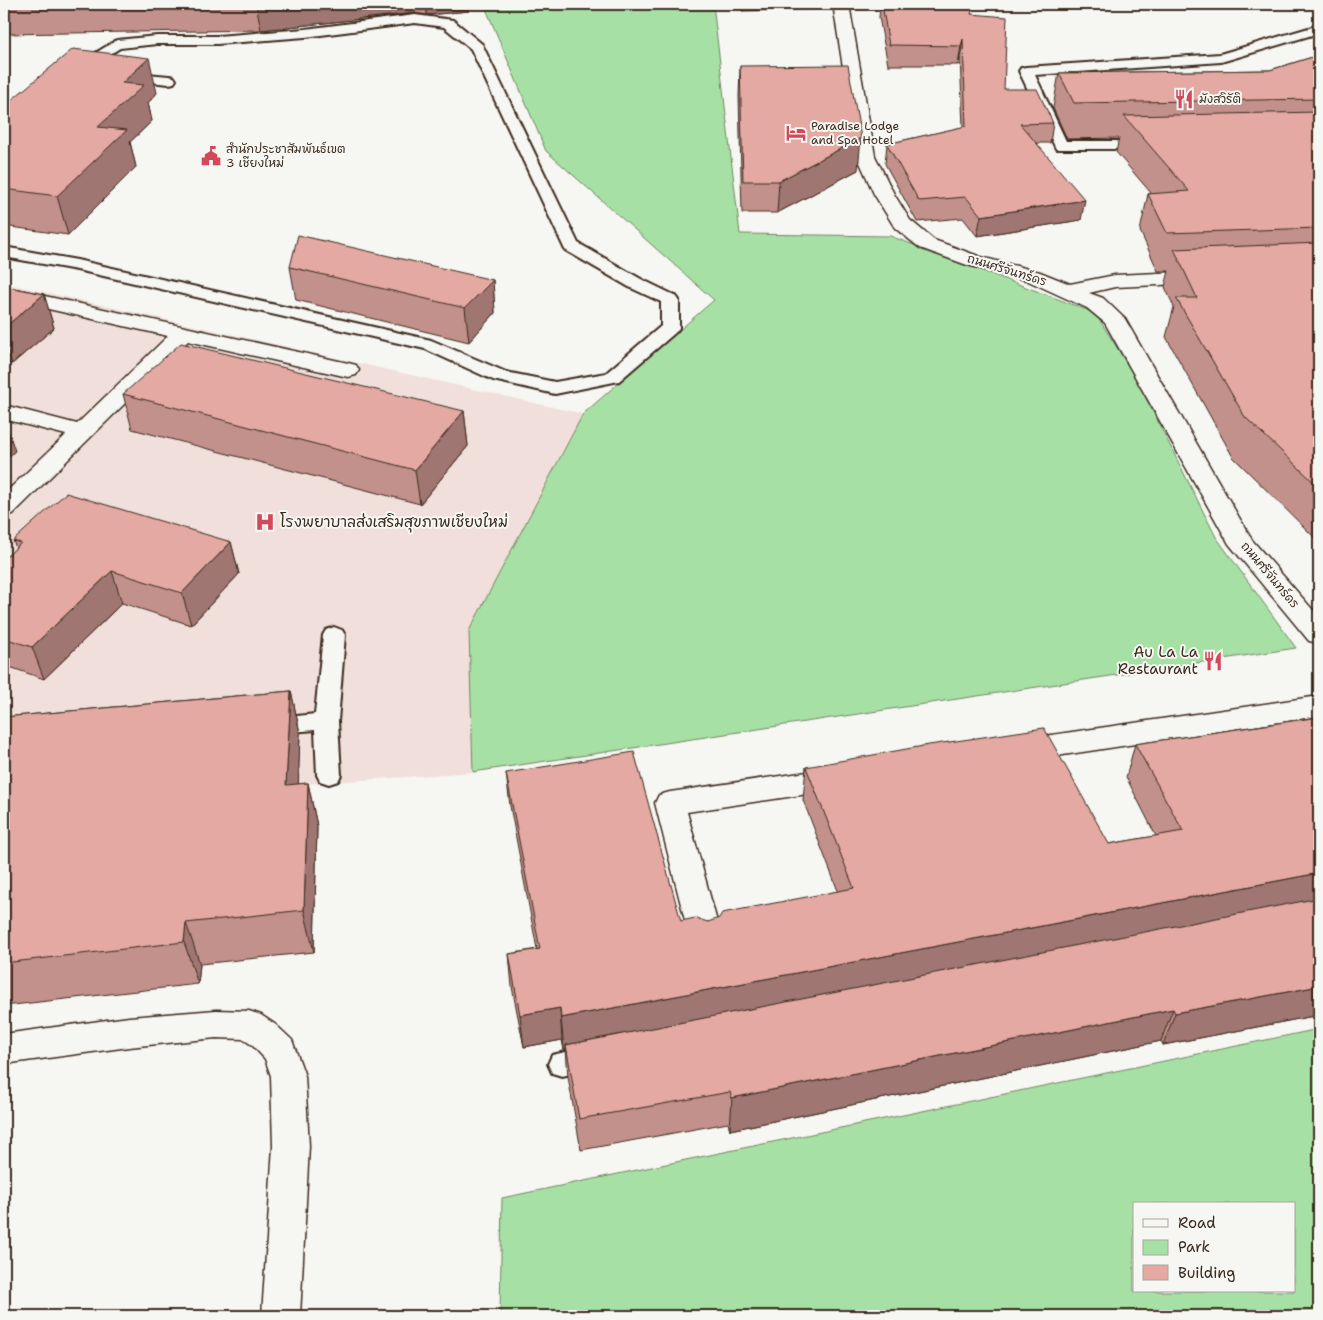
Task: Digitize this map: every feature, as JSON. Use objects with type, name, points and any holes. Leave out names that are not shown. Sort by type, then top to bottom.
[{"type":"street","name":"ถนนศรีจันทร์ดร","points":[[841,4],[866,156],[884,194],[902,224],[927,244],[974,261],[1033,276],[1095,303],[1114,319],[1242,544],[1319,634]]},
{"type":"street","points":[[1070,291],[1115,281],[1222,276]]},
{"type":"street","points":[[4,293],[348,370]]},
{"type":"street","points":[[4,508],[184,334]]},
{"type":"street","points":[[4,412],[82,432]]},
{"type":"street","points":[[995,755],[1319,706]]},
{"type":"street","points":[[706,940],[670,803],[867,774]]},
{"type":"street","points":[[4,1049],[129,1032],[216,1024],[250,1025],[264,1035],[280,1051],[288,1076],[291,1146],[281,1316]]},
{"type":"lane","points":[[4,252],[77,265],[432,345],[500,376],[555,388],[612,377],[670,328],[670,300],[635,283],[571,246],[477,47],[448,22],[415,19],[306,33],[217,40],[156,40],[117,44],[68,75],[91,74]]},
{"type":"lane","points":[[1160,144],[1061,146],[1026,71],[1221,58],[1319,29]]},
{"type":"lane","points":[[110,75],[169,80]]},
{"type":"lane","points":[[329,775],[326,721],[334,635]]},
{"type":"lane","points":[[248,728],[326,721]]},
{"type":"lane","points":[[562,1064],[620,1053]]},
{"type":"shaded area","name":"โรงพยาบาลส่งเสริมสุขภาพเชียงใหม่","points":[[4,283],[583,414],[469,631],[473,772],[4,806]]},
{"type":"green space","points":[[484,4],[713,4],[740,234],[890,236],[1095,313],[1135,376],[1216,537],[1296,648],[473,772],[469,631],[583,414],[714,300],[546,151]]},
{"type":"green space","points":[[1319,1029],[1319,1316],[500,1316],[502,1198]]},
{"type":"building","points":[[882,4],[953,4],[952,6],[973,8],[971,14],[1007,17],[1004,89],[1037,89],[1053,123],[1020,124],[1085,200],[981,216],[966,197],[919,201],[887,144],[966,126],[963,39],[961,46],[889,45]]},
{"type":"building","points":[[73,49],[149,58],[122,83],[144,85],[98,127],[127,130],[57,196],[4,189],[4,106]]},
{"type":"building","points":[[1319,55],[1319,99],[1074,103],[1059,73],[1270,70]]},
{"type":"building","name":"Paradise Lodge and Spa Hotel","points":[[848,65],[861,138],[779,181],[743,181],[740,66]]},
{"type":"building","points":[[1319,112],[1319,228],[1167,233],[1148,194],[1189,191],[1124,116]]},
{"type":"building","points":[[298,235],[493,280],[465,308],[290,267]]},
{"type":"building","points":[[1319,243],[1319,487],[1245,417],[1176,298],[1197,298],[1174,249]]},
{"type":"building","points":[[4,286],[44,294],[4,328]]},
{"type":"building","points":[[181,343],[464,411],[415,470],[123,394]]},
{"type":"building","points":[[66,493],[231,542],[182,593],[112,571],[32,647],[4,638],[4,559],[21,543],[13,541]]},
{"type":"building","points":[[291,691],[286,785],[308,783],[304,910],[186,923],[184,942],[4,963],[4,717]]},
{"type":"building","points":[[1319,717],[1319,873],[561,1018],[560,1008],[520,1015],[509,954],[540,949],[506,773],[634,752],[681,921],[695,918],[708,922],[719,918],[722,913],[854,888],[806,767],[929,745],[1044,728],[1109,844],[1183,831],[1135,744]]},
{"type":"building","points":[[1319,898],[1319,986],[1175,1013],[1173,1009],[732,1098],[730,1092],[579,1119],[566,1045]]},
{"type":"place","name":"มังสวิรัติ","points":[[1184,99]]},
{"type":"place","name":"Paradise Lodge and Spa Hotel","points":[[796,133]]},
{"type":"place","name":"สำนักประชาสัมพันธ์เขต 3 เชียงใหม่","points":[[211,156]]},
{"type":"place","name":"โรงพยาบาลส่งเสริมสุขภาพเชียงใหม่","points":[[265,522]]},
{"type":"place","name":"Au La La Restaurant","points":[[1213,661]]}]
